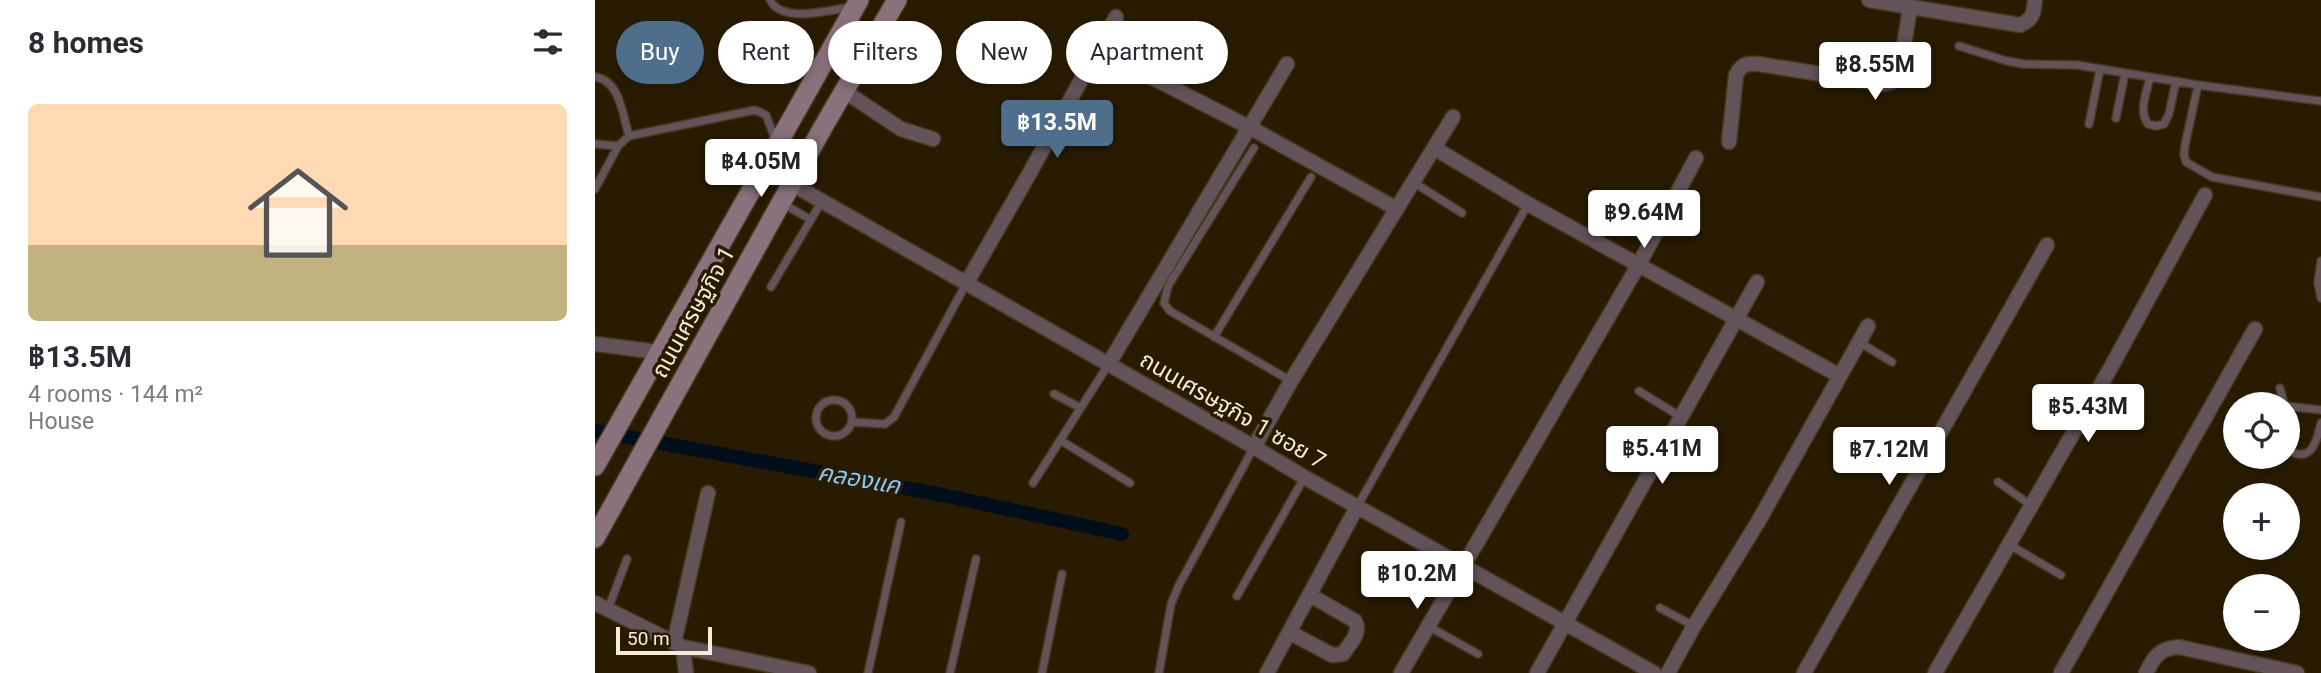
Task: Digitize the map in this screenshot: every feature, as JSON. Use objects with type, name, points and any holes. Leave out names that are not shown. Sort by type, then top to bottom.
[{"type":"main road","name":"ถนนเศรษฐกิจ 1","points":[[595,538],[897,0]]},
{"type":"main road","name":"ถนนเศรษฐกิจ 1","points":[[599,459],[857,3]]},
{"type":"street","points":[[1869,0],[2020,25],[2028,22],[2033,15],[2035,0]]},
{"type":"street","points":[[1729,142],[1736,75],[1741,67],[1747,63],[1758,64],[1884,84],[1894,81],[1900,72],[1910,7]]},
{"type":"street","points":[[1114,21],[1116,17]]},
{"type":"street","points":[[1108,365],[1287,64]]},
{"type":"street","points":[[966,284],[1079,84]]},
{"type":"street","points":[[1165,84],[1397,209]]},
{"type":"street","points":[[844,91],[901,129],[933,139]]},
{"type":"street","points":[[1254,447],[1291,381],[1453,117]]},
{"type":"street","points":[[1434,148],[1735,321],[1840,376]]},
{"type":"street","points":[[1401,673],[1638,266],[1696,158]]},
{"type":"street","name":"ถนนเศรษฐกิจ 1 ซอย 7","points":[[792,184],[1304,477],[1654,673]]},
{"type":"street","points":[[1935,673],[2010,545],[2205,195]]},
{"type":"street","points":[[1804,673],[2047,245]]},
{"type":"street","points":[[1537,673],[1757,282]]},
{"type":"street","points":[[1668,673],[1693,626],[1758,522],[1868,326]]},
{"type":"street","points":[[2061,673],[2255,329]]},
{"type":"street","points":[[595,344],[659,352]]},
{"type":"street","points":[[686,673],[679,645],[708,493]]},
{"type":"street","points":[[1267,673],[1357,507]]},
{"type":"street","points":[[1289,632],[1332,655],[1338,655],[1343,654],[1358,631],[1356,621],[1310,594]]},
{"type":"street","points":[[601,606],[679,645],[809,673]]},
{"type":"street","points":[[2146,673],[2159,652],[2167,647],[2190,649],[2274,671],[2297,673]]},
{"type":"lane","points":[[770,0],[774,8],[786,13],[805,13],[857,3]]},
{"type":"lane","points":[[1959,46],[2024,64],[2067,64],[2321,101]]},
{"type":"lane","points":[[2089,124],[2100,69]]},
{"type":"lane","points":[[2116,118],[2125,73]]},
{"type":"lane","points":[[595,77],[614,87],[629,136]]},
{"type":"lane","points":[[2150,77],[2143,110],[2148,124],[2156,126],[2164,124],[2169,114],[2176,81]]},
{"type":"lane","points":[[2198,85],[2185,145],[2186,163],[2212,177],[2321,197]]},
{"type":"lane","points":[[595,189],[618,146],[629,136],[755,110],[766,115],[777,143]]},
{"type":"lane","points":[[595,144],[618,146]]},
{"type":"lane","points":[[1254,148],[1168,286],[1164,303],[1170,311],[1291,381]]},
{"type":"lane","points":[[1215,337],[1311,177]]},
{"type":"lane","points":[[1413,182],[1462,213]]},
{"type":"lane","points":[[771,288],[822,201]]},
{"type":"lane","points":[[782,202],[811,220]]},
{"type":"lane","points":[[1357,507],[1528,204]]},
{"type":"lane","points":[[2321,261],[2318,283],[2321,299]]},
{"type":"lane","points":[[852,422],[885,424],[894,417],[966,284]]},
{"type":"lane","points":[[1859,342],[1892,362]]},
{"type":"lane","points":[[1033,483],[1108,365]]},
{"type":"lane","points":[[2280,388],[2281,392]]},
{"type":"lane","points":[[1639,391],[1681,417]]},
{"type":"lane","points":[[1054,394],[1080,408]]},
{"type":"lane","points":[[829,400],[844,402],[852,414],[852,422],[843,434],[828,435],[817,425],[817,410],[829,400]]},
{"type":"lane","points":[[2300,407],[2321,410]]},
{"type":"lane","points":[[2300,455],[2312,449],[2321,423]]},
{"type":"lane","points":[[1060,440],[1130,483]]},
{"type":"lane","points":[[1159,673],[1171,604],[1254,447]]},
{"type":"lane","points":[[1237,596],[1304,477]]},
{"type":"lane","points":[[1998,481],[2032,506]]},
{"type":"lane","points":[[869,673],[901,522]]},
{"type":"lane","points":[[2010,545],[2061,575]]},
{"type":"lane","points":[[601,606],[627,559]]},
{"type":"lane","points":[[950,673],[976,559]]},
{"type":"lane","points":[[1042,673],[1062,574]]},
{"type":"lane","points":[[1660,608],[1693,626]]},
{"type":"lane","points":[[1428,626],[1478,654]]},
{"type":"waterway","name":"คลองแค","points":[[595,431],[943,495],[1122,534]]}]
